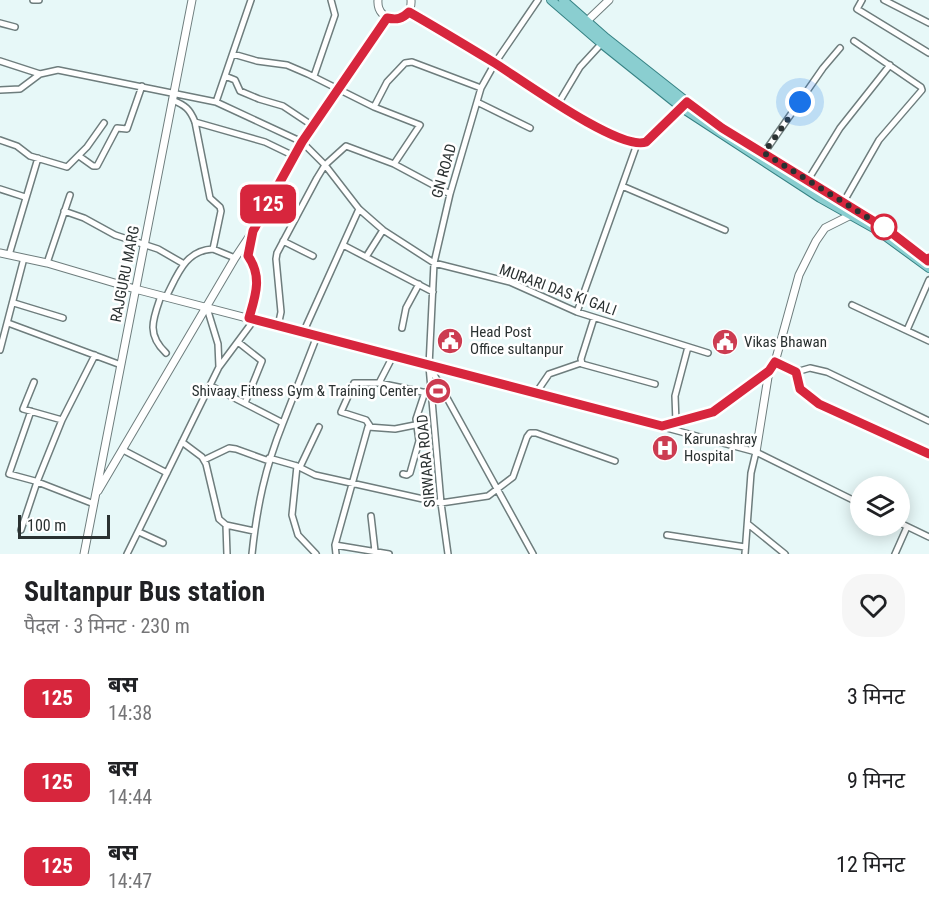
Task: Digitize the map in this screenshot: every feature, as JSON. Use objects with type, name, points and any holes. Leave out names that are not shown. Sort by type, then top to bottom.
[{"type":"main road","points":[[551,0],[684,105],[820,198],[929,262]]},
{"type":"main road","points":[[563,0],[587,21],[604,41]]},
{"type":"main road","points":[[684,105],[888,230],[929,262]]},
{"type":"street","points":[[33,0],[39,0]]},
{"type":"street","name":"RAJGURU MARG","points":[[84,554],[192,0]]},
{"type":"street","points":[[216,102],[251,0]]},
{"type":"street","points":[[314,76],[335,15],[331,0]]},
{"type":"street","points":[[378,0],[381,13],[395,20],[403,18],[409,12],[411,0]]},
{"type":"street","name":"GN ROAD","points":[[429,366],[434,263],[450,194],[481,88],[495,63],[538,0]]},
{"type":"street","points":[[587,21],[609,0]]},
{"type":"street","points":[[862,0],[857,9],[929,53]]},
{"type":"street","points":[[884,0],[929,23]]},
{"type":"street","points":[[409,12],[602,130],[637,144],[646,142],[684,105]]},
{"type":"street","points":[[31,411],[9,473],[94,500],[253,231],[302,142],[387,18]]},
{"type":"street","points":[[0,23],[15,27]]},
{"type":"street","points":[[854,40],[929,95]]},
{"type":"street","points":[[558,104],[580,68],[604,41]]},
{"type":"street","points":[[764,153],[823,68],[840,48]]},
{"type":"street","points":[[233,54],[256,61],[283,64],[314,76],[374,107],[420,125],[394,164]]},
{"type":"street","points":[[0,61],[40,74]]},
{"type":"street","points":[[374,107],[387,82],[405,63],[412,62],[481,88]]},
{"type":"street","points":[[808,180],[840,128],[890,65]]},
{"type":"street","points":[[0,90],[20,89],[40,74],[58,70],[142,86],[173,96],[216,102],[302,142]]},
{"type":"street","points":[[225,76],[235,80],[240,91],[283,106],[312,126]]},
{"type":"street","points":[[79,156],[93,166],[97,166],[116,129],[127,129],[142,86]]},
{"type":"street","points":[[843,203],[879,140],[922,90]]},
{"type":"street","points":[[173,96],[190,110],[195,122],[210,198],[220,207],[213,249]]},
{"type":"street","points":[[477,102],[530,128]]},
{"type":"street","points":[[195,122],[265,142],[294,156]]},
{"type":"street","points":[[0,140],[17,146],[27,155],[67,167],[79,156],[104,123]]},
{"type":"street","name":"MURARI DAS KI GALI","points":[[302,142],[325,165],[359,209],[383,230],[434,263],[510,282],[577,312],[708,353]]},
{"type":"street","points":[[577,312],[637,144]]},
{"type":"street","points":[[278,326],[281,312],[276,259],[283,241],[325,165],[346,146],[394,164],[450,194]]},
{"type":"street","points":[[9,255],[38,158]]},
{"type":"street","points":[[621,186],[725,230]]},
{"type":"street","points":[[0,189],[25,197]]},
{"type":"street","points":[[47,264],[70,195]]},
{"type":"street","points":[[303,333],[359,209]]},
{"type":"street","points":[[64,211],[84,218],[109,232],[163,252],[184,264]]},
{"type":"street","points":[[662,426],[713,412],[769,371],[775,362],[797,282],[816,241],[825,228],[851,215]]},
{"type":"street","points":[[366,257],[383,230]]},
{"type":"street","points":[[127,554],[219,367],[238,342],[251,319],[258,284],[254,264],[248,256],[253,231]]},
{"type":"street","points":[[283,241],[313,256]]},
{"type":"street","points":[[343,245],[433,292]]},
{"type":"street","points":[[166,353],[157,344],[153,331],[154,317],[184,264],[195,254],[213,249],[235,258]]},
{"type":"street","points":[[0,253],[756,452],[850,499]]},
{"type":"street","points":[[0,350],[24,258]]},
{"type":"street","points":[[907,330],[929,280]]},
{"type":"street","points":[[402,328],[406,308],[419,284]]},
{"type":"street","points":[[14,303],[63,318]]},
{"type":"street","points":[[852,305],[929,341]]},
{"type":"street","points":[[207,308],[218,344],[219,367]]},
{"type":"street","points":[[581,363],[594,318]]},
{"type":"street","points":[[8,323],[121,365]]},
{"type":"street","points":[[252,554],[260,495],[269,460],[316,336]]},
{"type":"street","points":[[238,342],[262,361],[244,404]]},
{"type":"street","points":[[676,422],[675,396],[688,347]]},
{"type":"street","points":[[21,530],[62,420],[95,355]]},
{"type":"street","points":[[380,383],[393,356]]},
{"type":"street","points":[[775,362],[796,372],[810,368],[827,372],[929,421]]},
{"type":"street","points":[[536,393],[549,374],[581,363]]},
{"type":"street","points":[[581,363],[655,384]]},
{"type":"street","points":[[429,366],[533,554]]},
{"type":"street","name":"SIRWARA ROAD","points":[[429,366],[441,503],[448,554]]},
{"type":"street","points":[[667,535],[745,551],[752,473],[769,371]]},
{"type":"street","points":[[796,372],[800,389],[806,396],[929,454]]},
{"type":"street","points":[[34,382],[23,407],[24,410],[62,420]]},
{"type":"street","points":[[415,425],[395,429],[370,426],[366,420],[342,413],[341,410],[354,384],[380,383],[432,394]]},
{"type":"street","points":[[211,386],[283,423]]},
{"type":"street","points":[[403,474],[410,473],[419,441],[415,425],[425,392]]},
{"type":"street","points":[[336,554],[335,545],[351,483],[366,431],[370,426]]},
{"type":"street","points":[[316,554],[300,538],[292,515],[298,466],[319,427]]},
{"type":"street","points":[[204,460],[233,448],[269,460],[298,466],[315,476],[441,503],[488,496],[513,477],[521,449],[531,433],[615,461]]},
{"type":"street","points":[[182,442],[204,460],[219,519],[226,525],[254,531]]},
{"type":"street","points":[[123,450],[167,473]]},
{"type":"street","points":[[371,516],[375,551]]},
{"type":"street","points":[[748,524],[785,554]]},
{"type":"street","points":[[226,525],[227,554]]},
{"type":"street","points":[[910,528],[929,537]]},
{"type":"street","points":[[139,532],[163,543]]},
{"type":"street","points":[[895,554],[903,536]]},
{"type":"street","points":[[335,545],[389,554]]},
{"type":"bus line","name":"125","points":[[929,258],[928,261],[888,230],[722,128],[687,102],[646,142],[632,143],[571,113],[495,63],[409,12],[403,18],[395,20],[387,18],[302,142],[253,231],[248,256],[254,264],[258,284],[249,318],[662,426],[713,412],[769,371],[775,362],[796,372],[800,389],[819,404],[929,454]]},
{"type":"place","name":"Head Post Office sultanpur","points":[[450,341]]},
{"type":"place","name":"Vikas Bhawan","points":[[725,342]]},
{"type":"place","name":"Shivaay Fitness Gym & Training Center","points":[[438,391]]},
{"type":"place","name":"Karunashray Hospital","points":[[665,448]]},
{"type":"route","points":[[800,102],[764,153],[888,230],[884,227]]}]
